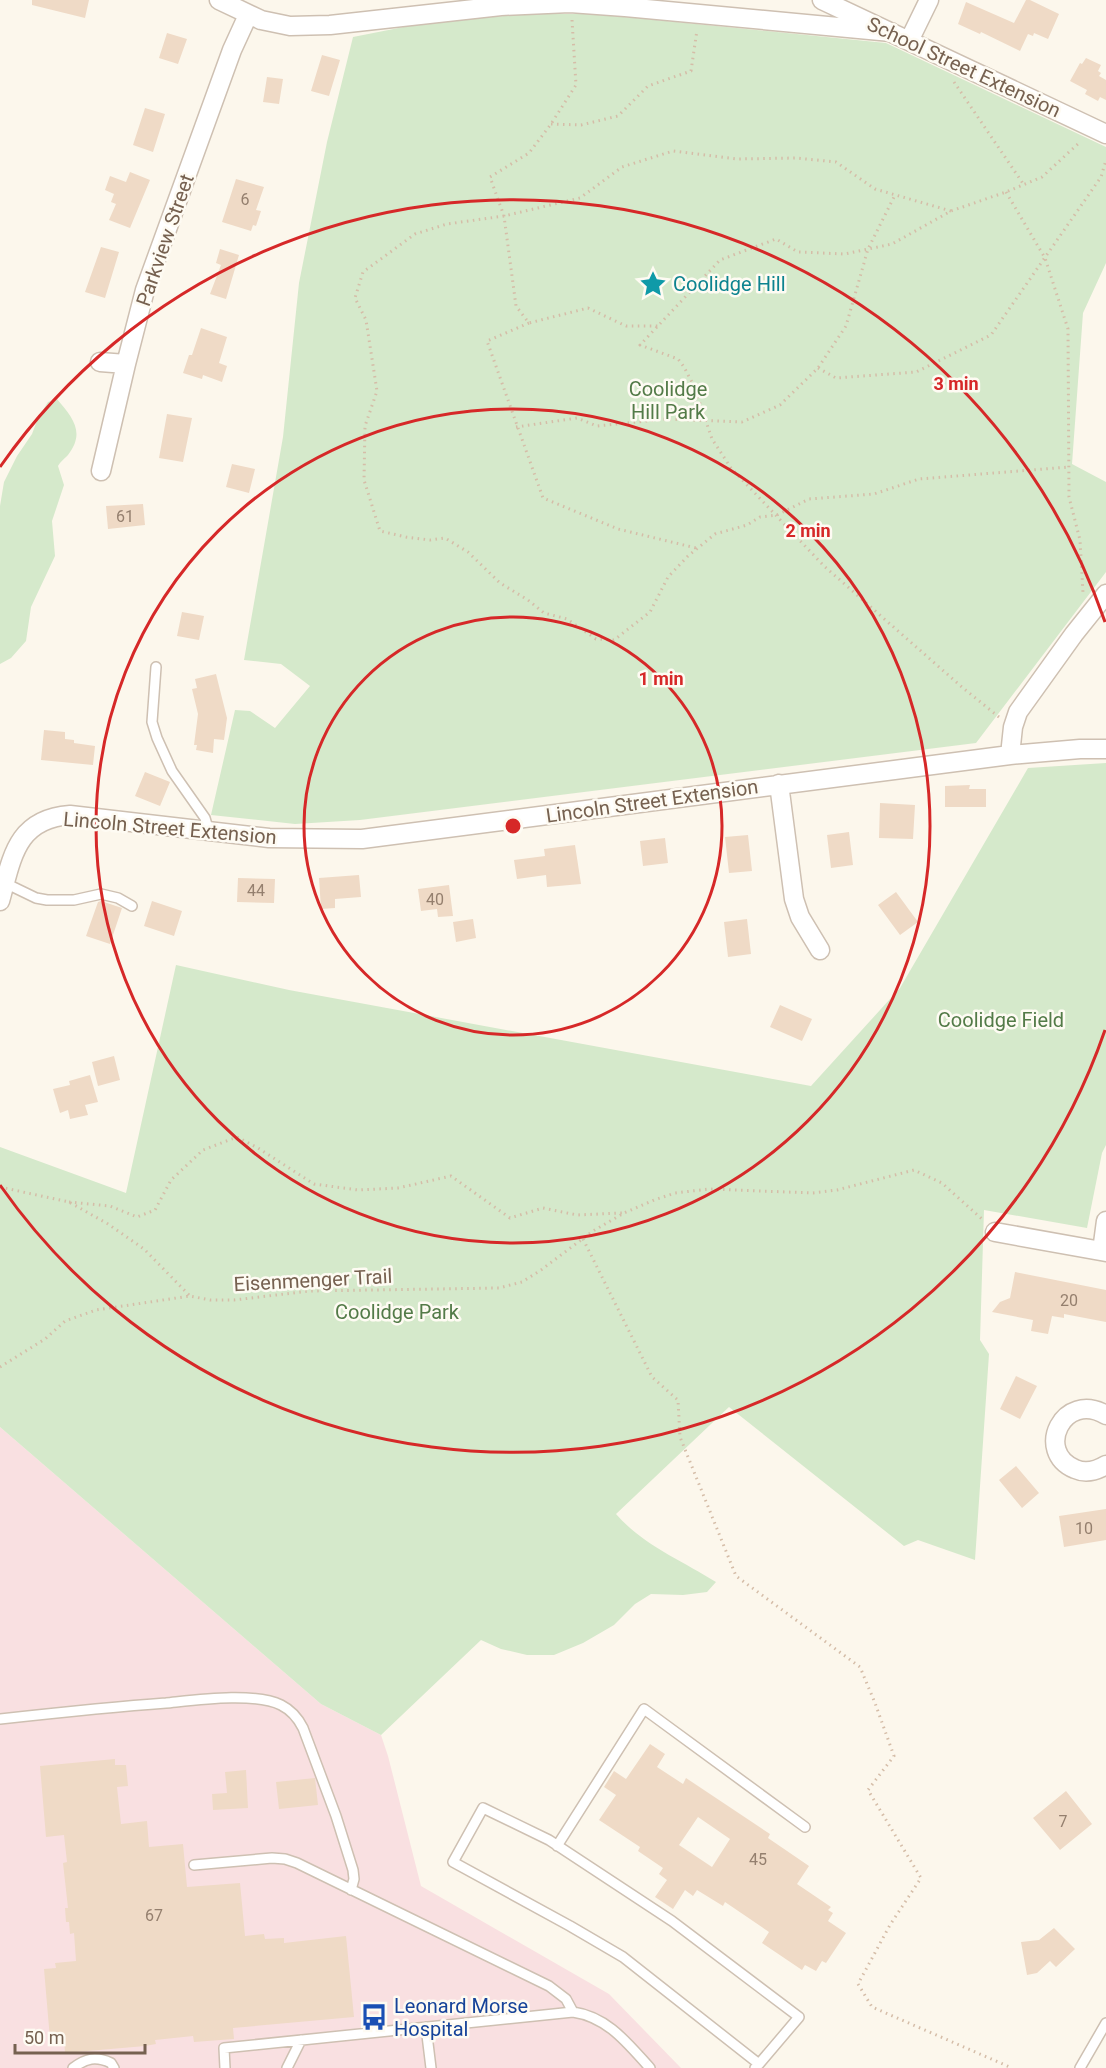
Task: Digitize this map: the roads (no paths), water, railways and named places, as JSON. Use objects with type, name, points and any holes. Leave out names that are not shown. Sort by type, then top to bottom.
[{"type":"street","points":[[219,0],[248,15],[274,24],[312,26],[490,7],[570,3],[891,32]]},
{"type":"street","name":"School Street Extension","points":[[822,0],[1100,131]]},
{"type":"street","points":[[909,41],[929,0]]},
{"type":"street","name":"Parkview Street","points":[[101,471],[126,364],[156,259],[232,50],[248,15]]},
{"type":"street","points":[[100,362],[126,364]]},
{"type":"street","points":[[1010,755],[1013,727],[1018,712],[1106,594]]},
{"type":"street","name":"Lincoln Street Extension","points":[[0,901],[8,865],[22,839],[39,823],[49,818],[70,815],[293,840],[384,838],[1010,755],[1106,749]]},
{"type":"street","points":[[779,784],[794,899],[800,917],[820,950]]},
{"type":"street","points":[[995,1232],[1104,1251],[1106,1221]]},
{"type":"street","points":[[1106,1415],[1088,1408],[1071,1413],[1060,1424],[1055,1440],[1062,1459],[1069,1467],[1086,1472],[1096,1471],[1106,1465]]},
{"type":"lane","points":[[156,667],[152,722],[157,738],[172,771],[205,818],[208,832]]},
{"type":"lane","points":[[5,883],[36,898],[47,900],[74,900],[101,894],[118,898],[132,906]]},
{"type":"lane","points":[[0,1719],[192,1700],[251,1699],[280,1704],[290,1710],[303,1728],[336,1816],[353,1870],[354,1879],[351,1890]]},
{"type":"lane","points":[[557,1846],[644,1709],[805,1827]]},
{"type":"lane","points":[[483,1808],[557,1846],[672,1921],[799,2017],[757,2066],[623,1957],[453,1862],[483,1808]]},
{"type":"lane","points":[[195,1865],[266,1858],[285,1859],[549,1986],[566,1999],[573,2012]]},
{"type":"lane","points":[[225,2068],[224,2048],[573,2012],[585,2013],[608,2025],[650,2068]]},
{"type":"lane","points":[[1080,2068],[1106,2023]]},
{"type":"lane","points":[[426,2027],[431,2068]]},
{"type":"lane","points":[[287,2068],[301,2040]]},
{"type":"lane","points":[[73,2068],[93,2057],[111,2062],[114,2068]]},
{"type":"place","name":"Coolidge Hill","points":[[653,284]]},
{"type":"place","name":"Leonard Morse Hospital","points":[[374,2017]]},
{"type":"park label","name":"Coolidge Hill Park","points":[[668,400]]},
{"type":"park label","name":"Coolidge Field","points":[[1001,1020]]},
{"type":"park label","name":"Coolidge Park","points":[[397,1312]]}]
